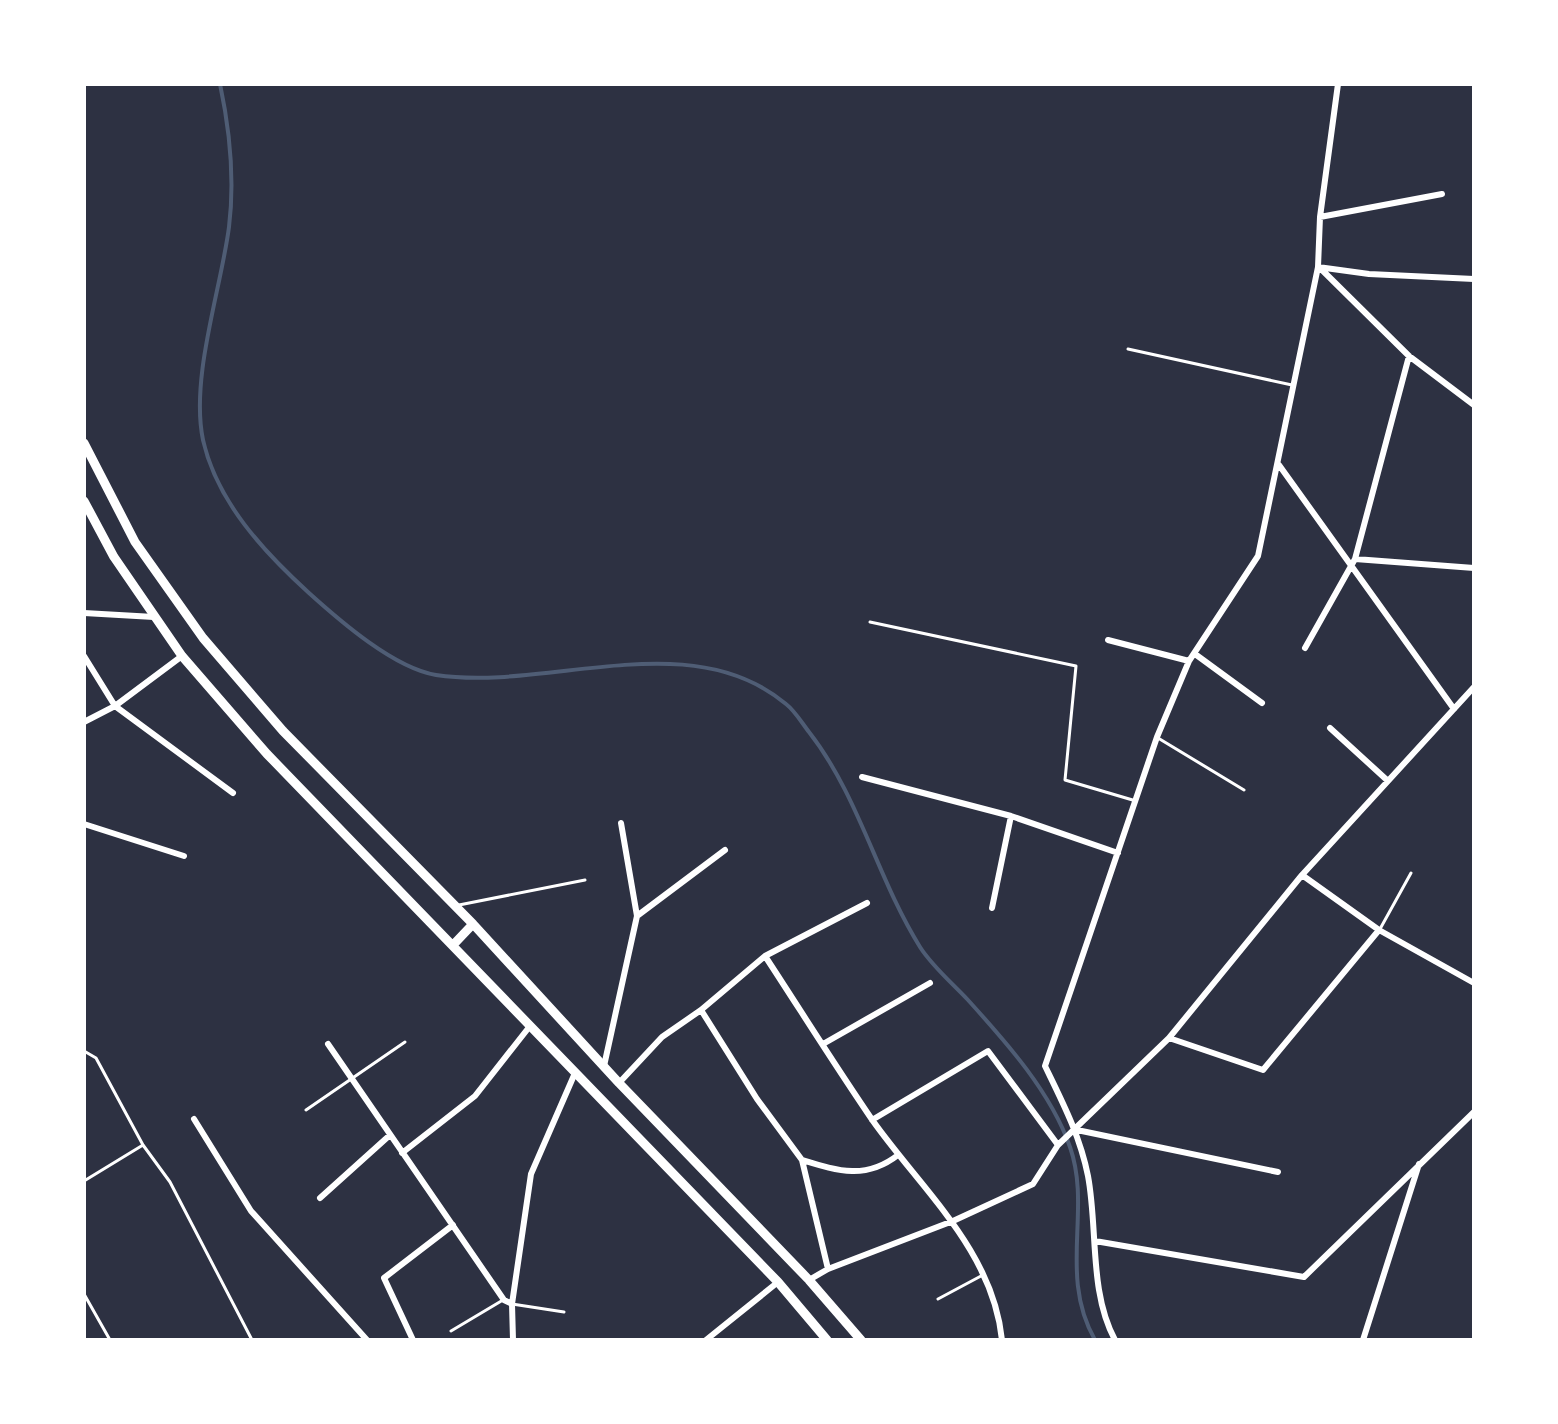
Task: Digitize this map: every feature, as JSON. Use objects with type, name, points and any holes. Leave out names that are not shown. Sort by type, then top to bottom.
[{"type":"main road","points":[[84,443],[135,542],[203,638],[283,731],[473,924],[619,1083],[809,1280],[861,1340]]},
{"type":"main road","points":[[84,501],[114,557],[182,656],[267,754],[778,1282],[827,1340]]},
{"type":"main road","points":[[454,944],[473,924]]},
{"type":"street","points":[[1115,1340],[1102,1305],[1088,1177],[1077,1130],[1045,1066],[1157,737],[1189,661],[1258,556],[1296,386],[1318,267],[1320,217],[1338,84]]},
{"type":"street","points":[[1320,217],[1442,194]]},
{"type":"street","points":[[1318,267],[1369,274],[1474,279]]},
{"type":"street","points":[[1318,267],[1409,356],[1474,405]]},
{"type":"street","points":[[1305,648],[1355,559],[1409,356]]},
{"type":"street","points":[[1278,465],[1350,569],[1454,709]]},
{"type":"street","points":[[1355,559],[1474,568]]},
{"type":"street","points":[[84,613],[154,617]]},
{"type":"street","points":[[1108,640],[1189,661]]},
{"type":"street","points":[[1195,654],[1262,703]]},
{"type":"street","points":[[84,656],[115,706],[233,793]]},
{"type":"street","points":[[84,722],[115,706],[182,656]]},
{"type":"street","points":[[809,1280],[828,1269],[953,1221],[1033,1184],[1058,1145],[1169,1038],[1302,875],[1474,687]]},
{"type":"street","points":[[1330,728],[1388,781]]},
{"type":"street","points":[[862,777],[1011,816],[1118,853]]},
{"type":"street","points":[[992,908],[1011,816]]},
{"type":"street","points":[[604,1066],[637,916],[621,823]]},
{"type":"street","points":[[84,824],[184,856]]},
{"type":"street","points":[[637,916],[725,850]]},
{"type":"street","points":[[1302,875],[1379,930],[1474,983]]},
{"type":"street","points":[[619,1083],[662,1037],[701,1010],[765,956],[867,903]]},
{"type":"street","points":[[1169,1038],[1263,1070],[1379,930]]},
{"type":"street","points":[[765,956],[872,1120],[953,1221],[983,1275],[1000,1319],[1002,1340]]},
{"type":"street","points":[[823,1044],[930,983]]},
{"type":"street","points":[[701,1010],[757,1099],[802,1160],[828,1269]]},
{"type":"street","points":[[402,1153],[475,1096],[530,1026]]},
{"type":"street","points":[[328,1044],[504,1300],[512,1304]]},
{"type":"street","points":[[872,1120],[988,1051],[1058,1145]]},
{"type":"street","points":[[513,1340],[512,1304],[531,1174],[575,1073]]},
{"type":"street","points":[[1095,1241],[1304,1277],[1474,1112]]},
{"type":"street","points":[[194,1119],[251,1211],[367,1340]]},
{"type":"street","points":[[1077,1130],[1278,1172]]},
{"type":"street","points":[[320,1198],[390,1135]]},
{"type":"street","points":[[802,1160],[848,1174],[882,1167],[898,1155]]},
{"type":"street","points":[[1363,1340],[1419,1163]]},
{"type":"street","points":[[413,1340],[384,1278],[453,1225]]},
{"type":"street","points":[[706,1340],[778,1282]]},
{"type":"lane","points":[[1128,349],[1296,386]]},
{"type":"lane","points":[[870,622],[1076,666],[1065,780],[1136,801]]},
{"type":"lane","points":[[1157,737],[1244,790]]},
{"type":"lane","points":[[1379,930],[1411,873]]},
{"type":"lane","points":[[455,906],[585,880]]},
{"type":"lane","points":[[306,1110],[405,1042]]},
{"type":"lane","points":[[84,1051],[96,1058],[143,1145],[170,1182],[252,1340]]},
{"type":"lane","points":[[84,1181],[143,1145]]},
{"type":"lane","points":[[938,1299],[983,1275]]},
{"type":"lane","points":[[84,1294],[110,1340]]},
{"type":"lane","points":[[451,1331],[504,1300]]},
{"type":"lane","points":[[512,1304],[564,1312]]},
{"type":"waterway","points":[[220,84],[230,155],[231,209],[203,362],[200,416],[210,463],[244,524],[275,561],[336,617],[368,642],[420,671],[479,678],[662,664],[706,668],[748,680],[786,704],[826,757],[841,783],[920,947],[1012,1050],[1039,1087],[1062,1127],[1076,1171],[1079,1291],[1084,1316],[1095,1340]]}]
